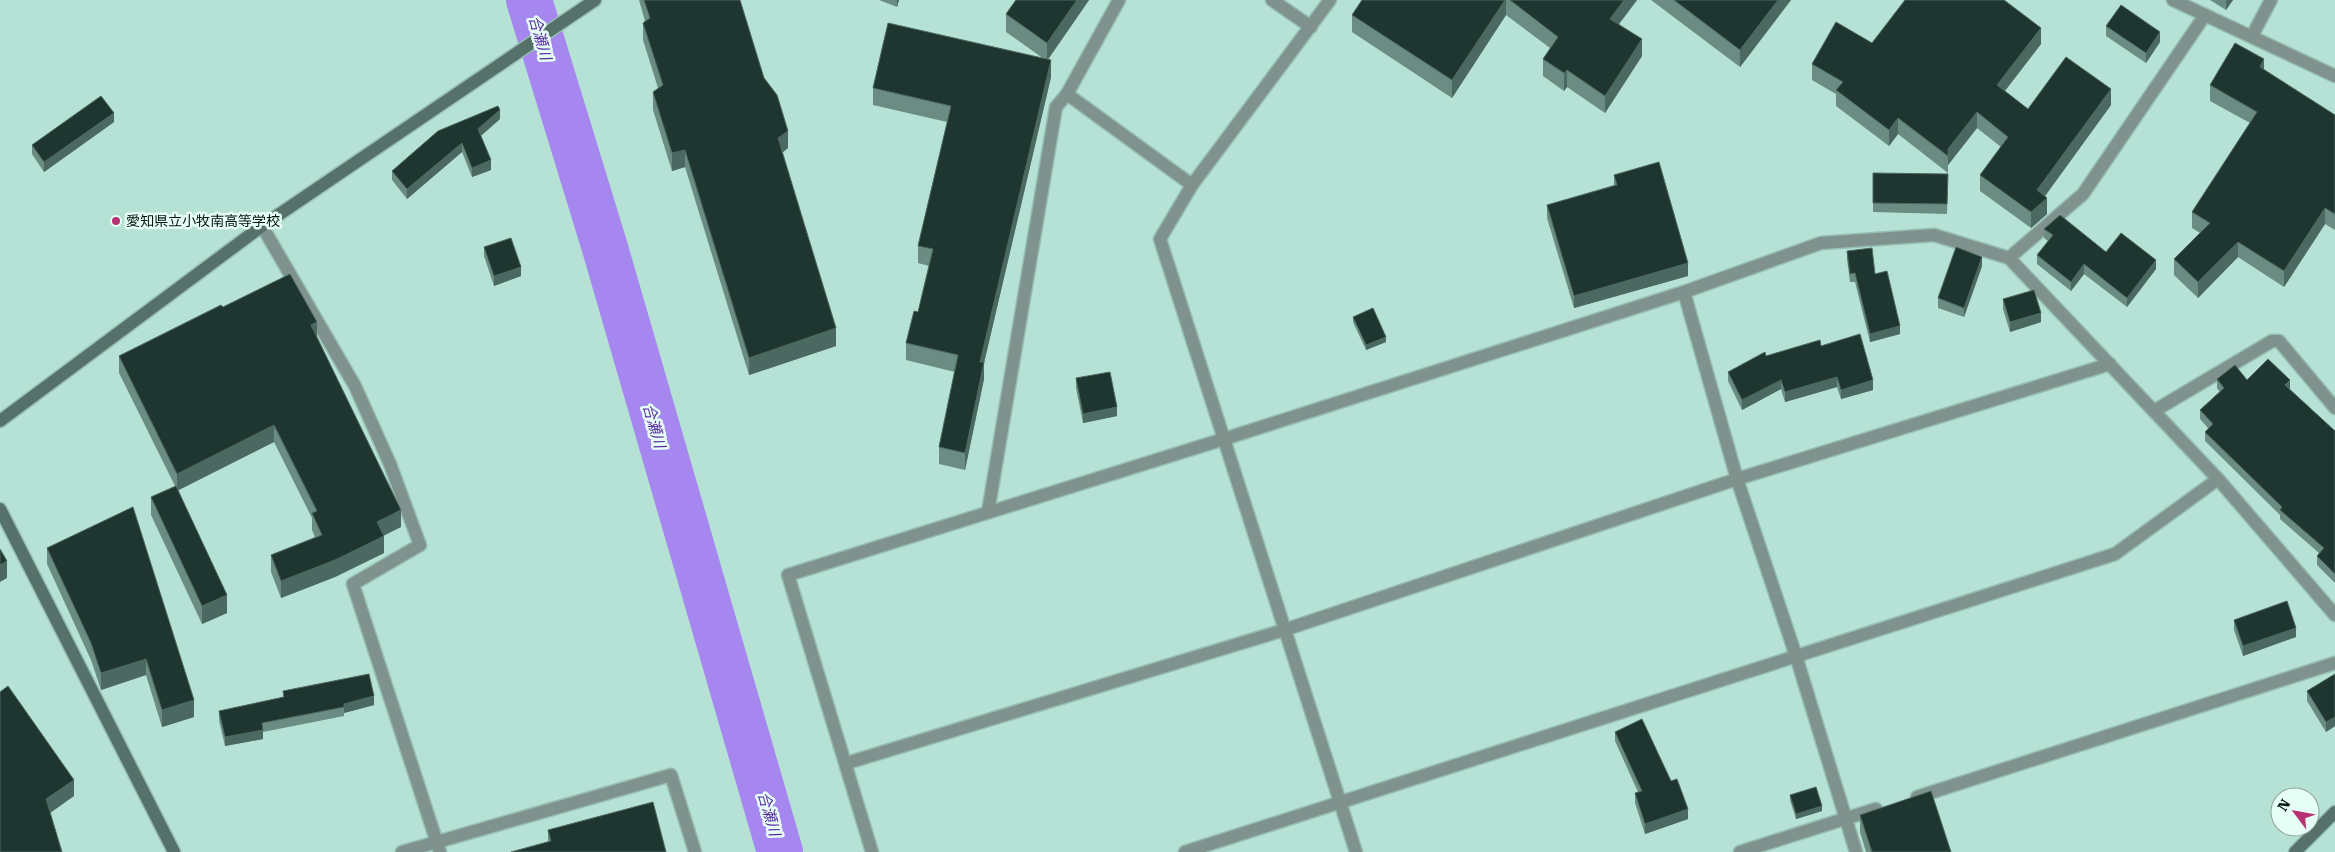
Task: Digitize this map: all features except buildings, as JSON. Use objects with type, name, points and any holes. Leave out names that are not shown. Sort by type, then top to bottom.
[{"type":"street","points":[[0,421],[262,226],[595,0]]},
{"type":"street","points":[[988,512],[1056,107],[1067,94],[1118,0]]},
{"type":"street","points":[[1272,0],[1311,27]]},
{"type":"street","points":[[1330,0],[1192,185],[1160,239],[1356,852]]},
{"type":"street","points":[[2174,0],[2333,71]]},
{"type":"street","points":[[2252,36],[2271,0]]},
{"type":"street","points":[[2009,258],[2083,194],[2205,15]]},
{"type":"street","points":[[1067,94],[1192,185]]},
{"type":"street","points":[[262,226],[355,386],[390,464],[420,545],[353,584],[439,847]]},
{"type":"street","points":[[872,852],[847,763],[788,575],[1224,439],[1684,292],[1821,243],[1934,235],[2009,258],[2218,479],[2335,615]]},
{"type":"street","points":[[1684,292],[1737,479],[1796,656],[1856,852]]},
{"type":"street","points":[[2154,411],[2272,341],[2279,342],[2335,408]]},
{"type":"street","points":[[847,763],[1284,630],[1737,479],[2110,364]]},
{"type":"street","points":[[1185,852],[2115,554],[2218,479]]},
{"type":"street","points":[[0,509],[174,852]]},
{"type":"street","points":[[1740,852],[2335,663]]},
{"type":"street","points":[[402,852],[439,847],[671,776],[695,852]]},
{"type":"street","points":[[2294,852],[2335,812]]},
{"type":"waterway","name":"合瀬川","points":[[529,0],[605,248],[780,852]]},
{"type":"place","name":"愛知県立小牧南高等学校","points":[[116,221]]}]
